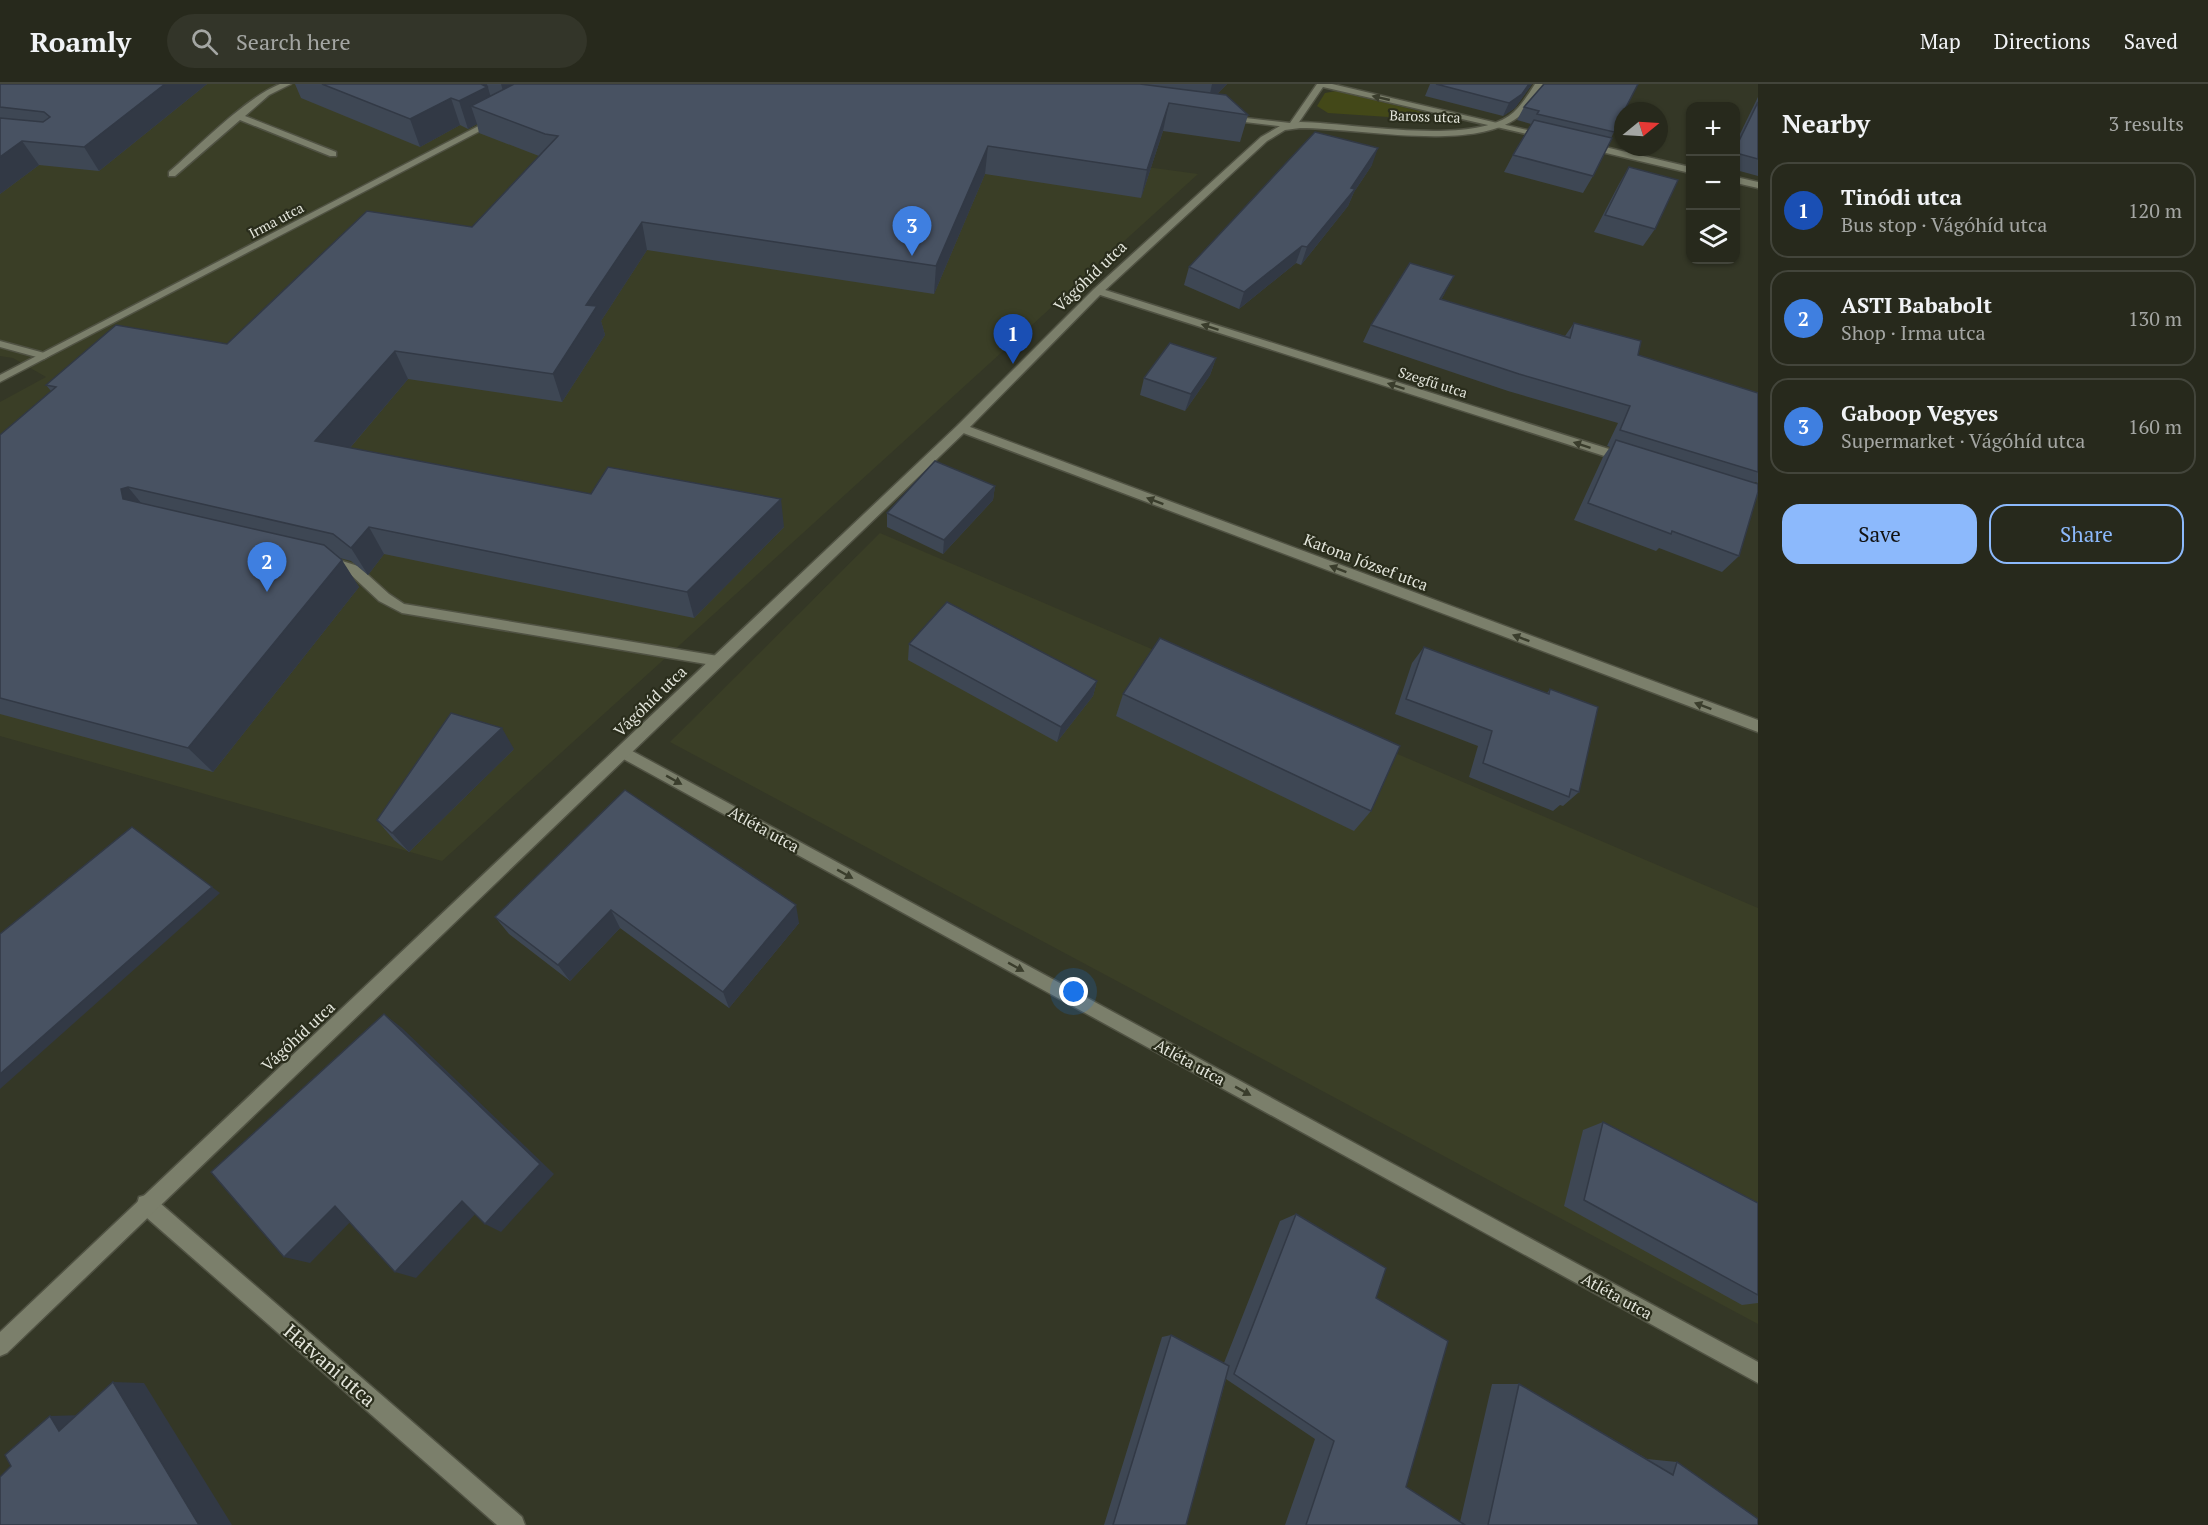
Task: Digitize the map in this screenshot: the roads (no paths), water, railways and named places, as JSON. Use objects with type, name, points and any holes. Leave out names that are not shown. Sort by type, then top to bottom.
[{"type":"street","points":[[172,174],[266,93],[287,84]]},
{"type":"street","points":[[1214,116],[1292,126],[1322,84],[1556,138]]},
{"type":"street","name":"Baross utca","points":[[1292,126],[1468,131],[1499,125],[1516,114],[1539,84]]},
{"type":"street","points":[[238,116],[333,154]]},
{"type":"street","name":"Irma utca","points":[[0,379],[500,118]]},
{"type":"street","name":"Vágóhíd utca","points":[[0,1346],[146,1204],[962,428],[1098,291],[1264,139],[1292,126]]},
{"type":"street","points":[[1578,143],[1686,169]]},
{"type":"street","points":[[1740,181],[1758,185]]},
{"type":"street","name":"Szegfű utca","points":[[1098,291],[1633,461]]},
{"type":"street","points":[[0,344],[44,356]]},
{"type":"street","name":"Katona József utca","points":[[962,428],[1758,726]]},
{"type":"street","points":[[313,556],[346,566],[360,573],[387,602],[402,608],[718,661]]},
{"type":"street","name":"Atléta utca","points":[[623,752],[1758,1373]]},
{"type":"street","name":"Hatvani utca","points":[[146,1204],[514,1525]]},
{"type":"place","name":"Gaboop Vegyes","points":[[912,256]]},
{"type":"place","name":"Tinódi utca","points":[[1013,364]]},
{"type":"place","name":"ASTI Bababolt","points":[[267,592]]}]
